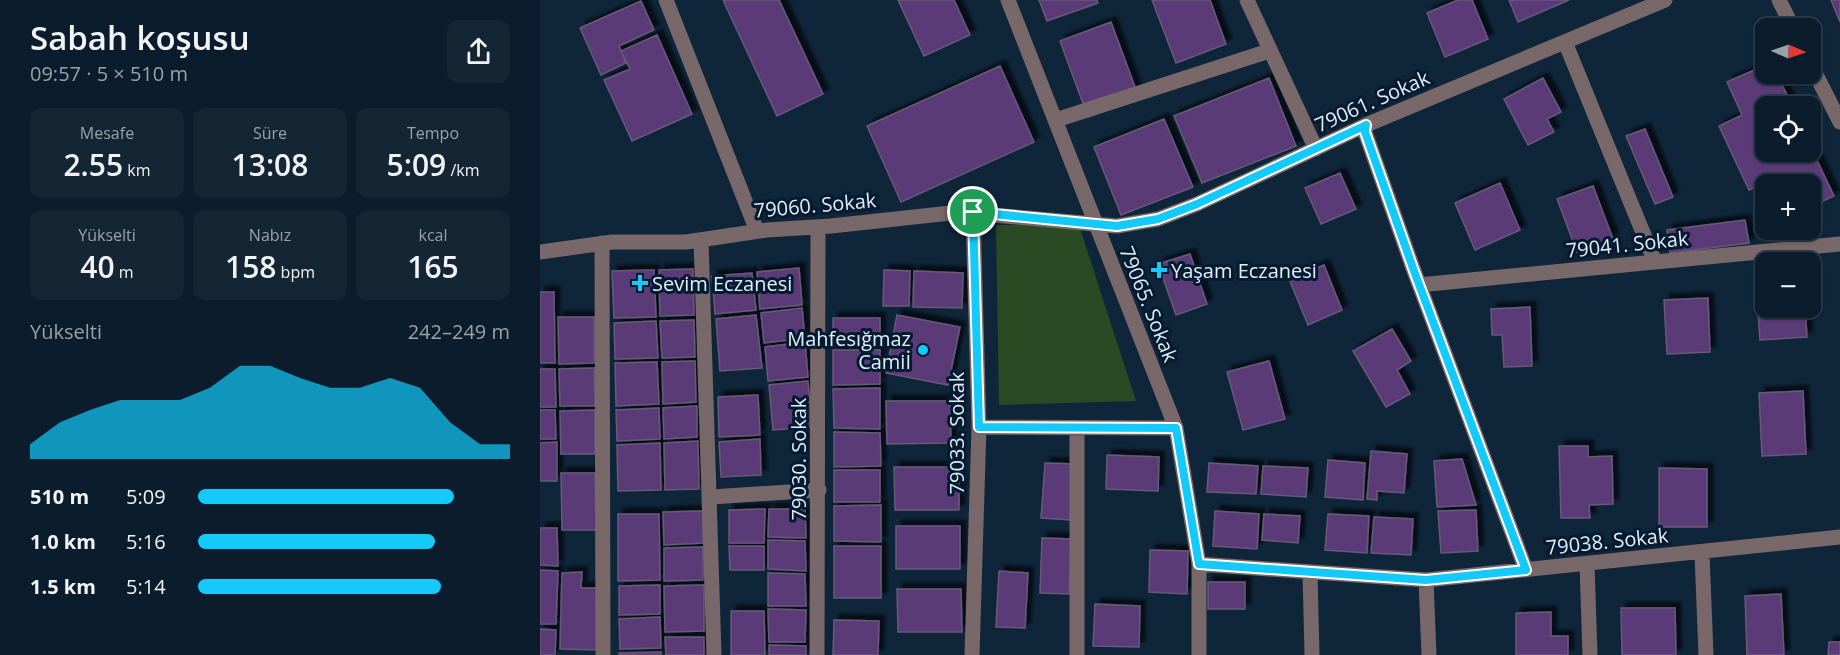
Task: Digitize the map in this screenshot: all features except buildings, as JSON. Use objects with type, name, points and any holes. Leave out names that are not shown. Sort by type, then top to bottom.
[{"type":"street","points":[[666,0],[757,231]]},
{"type":"street","name":"79065. Sokak","points":[[1008,0],[1056,120],[1093,222],[1176,428],[1199,564],[1199,655]]},
{"type":"street","points":[[1247,0],[1316,149]]},
{"type":"street","name":"79061. Sokak","points":[[1093,222],[1117,226],[1158,219],[1197,204],[1366,125],[1665,0]]},
{"type":"street","points":[[1779,0],[1788,18]]},
{"type":"street","points":[[1565,42],[1655,262]]},
{"type":"street","points":[[1056,120],[1269,51]]},
{"type":"street","points":[[1821,84],[1840,122]]},
{"type":"street","points":[[1366,125],[1365,132],[1419,285],[1526,570]]},
{"type":"street","name":"79060. Sokak","points":[[540,252],[602,243],[701,240],[757,231],[973,212],[1093,222]]},
{"type":"street","name":"79033. Sokak","points":[[973,212],[979,427],[977,655]]},
{"type":"street","name":"79030. Sokak","points":[[818,227],[818,655]]},
{"type":"street","points":[[701,240],[711,496],[714,655]]},
{"type":"street","points":[[602,243],[603,655]]},
{"type":"street","name":"79041. Sokak","points":[[1419,285],[1840,244]]},
{"type":"street","points":[[979,427],[1176,428]]},
{"type":"street","points":[[1077,428],[1077,655]]},
{"type":"street","points":[[711,496],[819,490]]},
{"type":"street","name":"79038. Sokak","points":[[1199,564],[1426,580],[1840,537]]},
{"type":"street","points":[[1702,553],[1706,655]]},
{"type":"street","points":[[1587,564],[1590,655]]},
{"type":"street","points":[[1311,573],[1312,655]]},
{"type":"street","points":[[1426,580],[1429,655]]},
{"type":"green space","points":[[996,225],[1079,225],[1136,401],[999,405]]},
{"type":"place","name":"Yaşam Eczanesi","points":[[1159,270]]},
{"type":"place","name":"Sevim Eczanesi","points":[[640,283]]},
{"type":"place","name":"Mahfesığmaz Camiİ","points":[[923,350]]},
{"type":"route","points":[[1366,125],[1365,132],[1414,271],[1526,570],[1426,580],[1199,564],[1176,428],[979,427],[973,212],[1117,226],[1158,219],[1197,204],[1366,125]]}]
